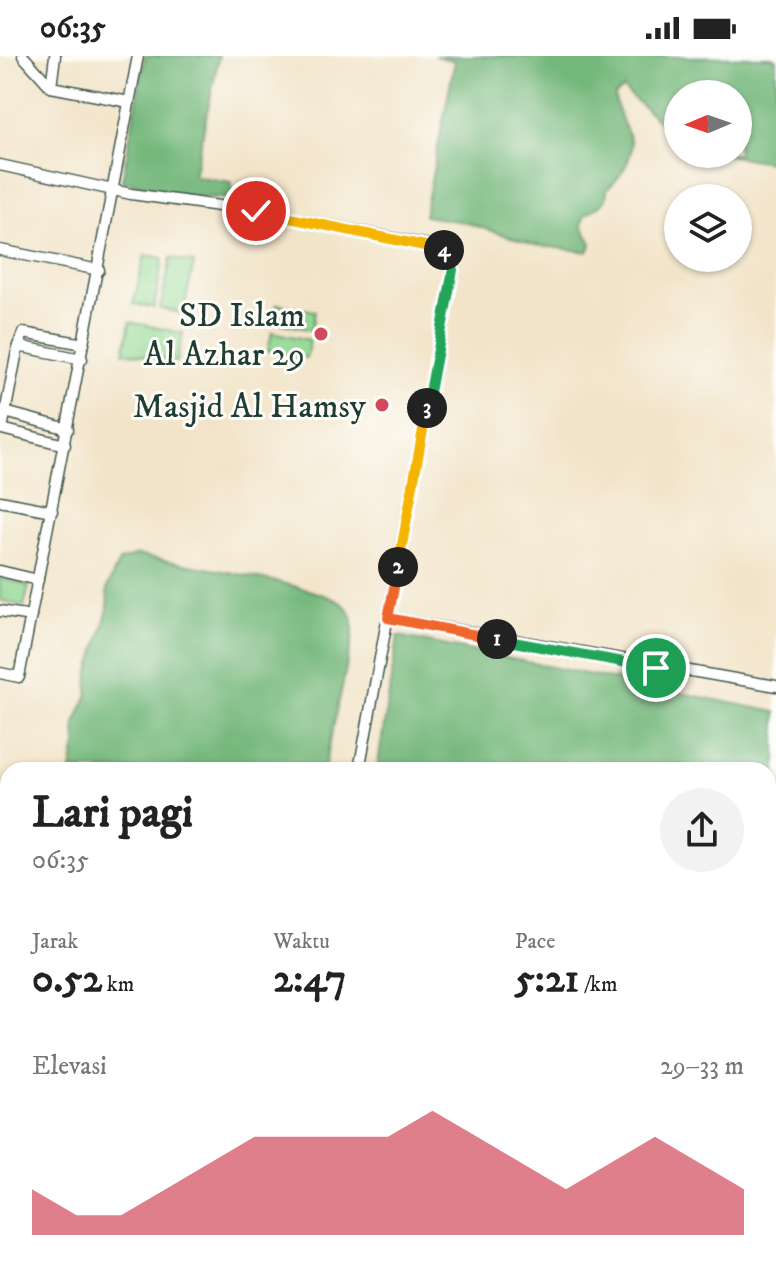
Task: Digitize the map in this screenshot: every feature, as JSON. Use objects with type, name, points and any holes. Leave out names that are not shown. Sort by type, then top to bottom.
[{"type":"street","points":[[23,56],[51,87],[129,102]]},
{"type":"street","points":[[51,87],[55,56]]},
{"type":"street","points":[[0,673],[19,677],[138,56]]},
{"type":"street","points":[[0,165],[114,189],[256,211],[442,248],[448,256],[453,270],[361,762]]},
{"type":"street","points":[[0,250],[99,270]]},
{"type":"street","points":[[65,445],[5,431],[1,427],[23,333],[84,344]]},
{"type":"street","points":[[18,346],[82,359]]},
{"type":"street","points":[[5,412],[68,429]]},
{"type":"street","points":[[0,501],[52,511]]},
{"type":"street","points":[[0,571],[38,580]]},
{"type":"street","points":[[0,611],[31,616]]},
{"type":"street","points":[[388,618],[656,668],[776,686]]},
{"type":"green space","points":[[145,56],[219,56],[194,176],[232,182],[232,189],[241,199],[185,196],[122,181]]},
{"type":"green space","points":[[434,56],[771,57],[776,59],[776,163],[752,159],[752,80],[664,80],[664,126],[623,89],[615,96],[631,149],[624,169],[607,189],[603,203],[584,216],[582,226],[592,243],[588,252],[535,245],[464,222],[424,216],[455,61]]},
{"type":"green space","points":[[145,255],[163,258],[154,308],[133,304]]},
{"type":"green space","points":[[171,258],[194,263],[183,313],[160,309]]},
{"type":"green space","points":[[277,304],[315,311],[312,330],[274,322]]},
{"type":"green space","points":[[130,322],[183,333],[177,362],[124,352]]},
{"type":"green space","points":[[272,332],[310,340],[306,358],[268,351]]},
{"type":"green space","points":[[137,555],[248,576],[310,590],[346,607],[352,617],[353,636],[326,762],[73,762],[75,723],[88,694],[89,675],[108,609],[107,588],[119,561]]},
{"type":"green space","points":[[0,578],[29,586],[24,606],[0,600]]},
{"type":"green space","points":[[398,636],[776,712],[776,762],[378,762]]},
{"type":"place","name":"SD Islam Al Azhar 29","points":[[321,334]]},
{"type":"place","name":"Masjid Al Hamsy","points":[[382,405]]},
{"type":"route","points":[[256,211],[442,248],[453,270],[388,618],[656,668]]}]
